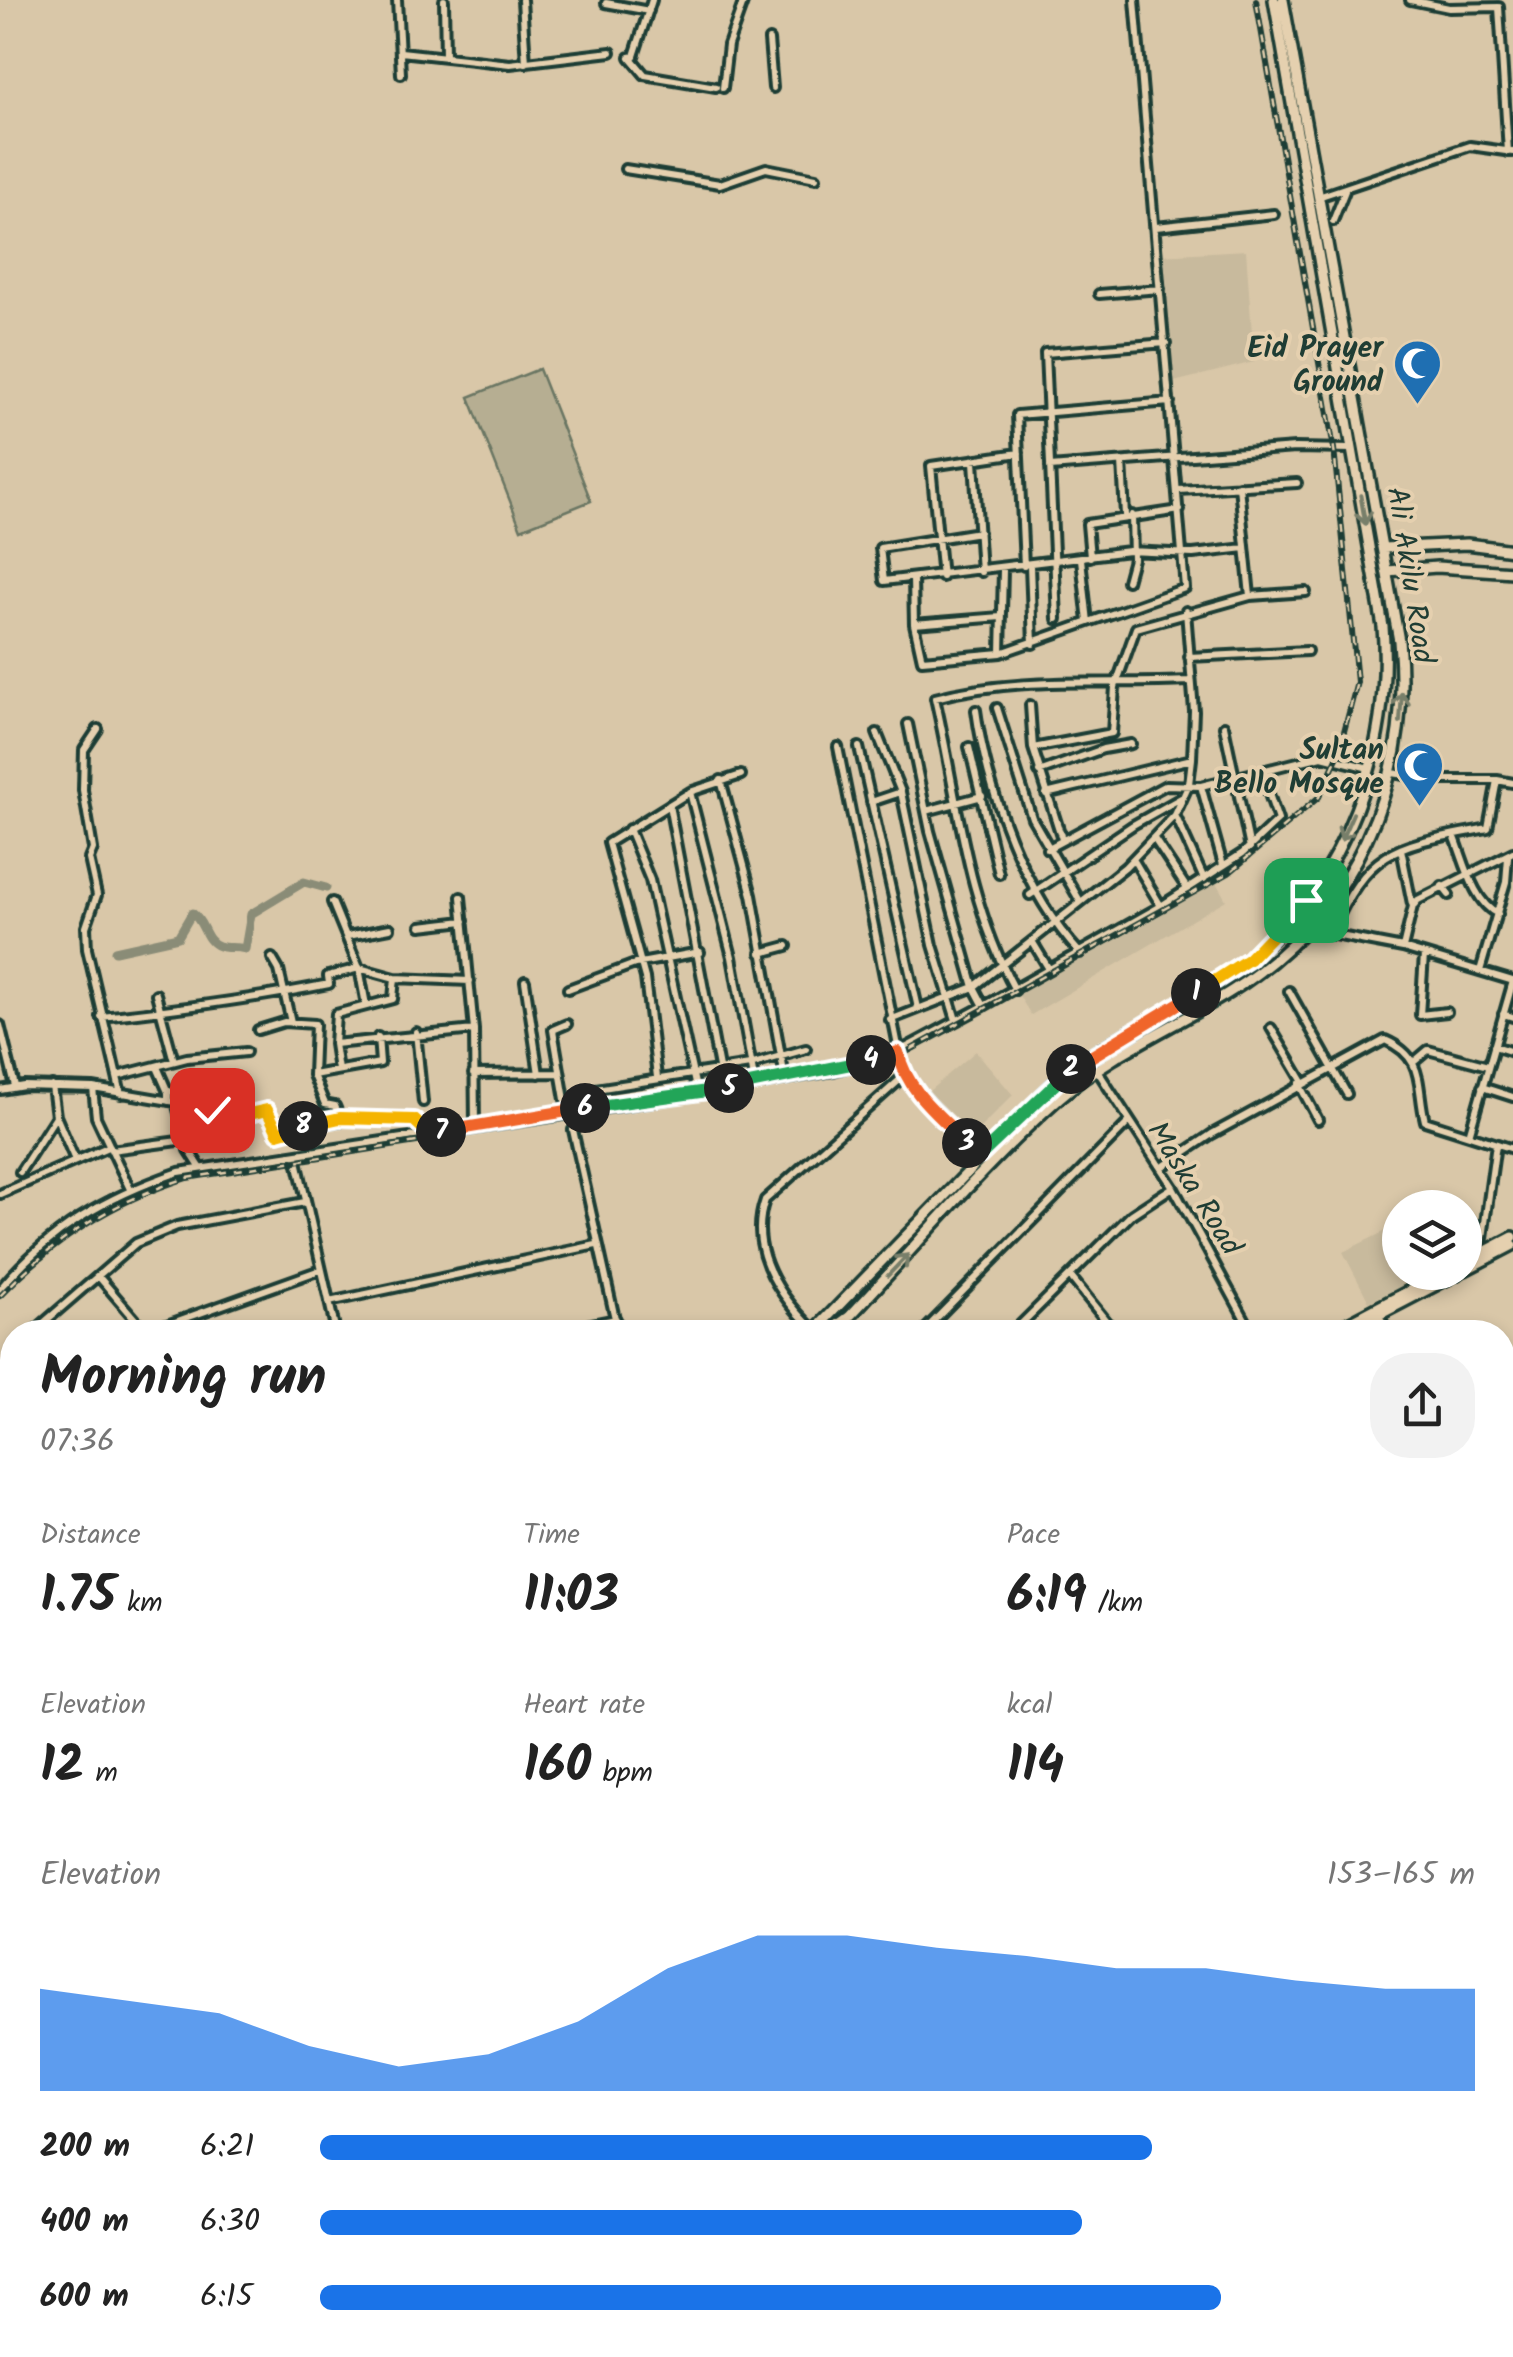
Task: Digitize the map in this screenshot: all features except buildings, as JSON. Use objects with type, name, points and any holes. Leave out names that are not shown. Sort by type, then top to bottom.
[{"type":"main road","name":"Ali Akilu Road","points":[[845,1320],[1030,1127],[1097,1070],[1254,976],[1312,925],[1361,855],[1392,773],[1402,684],[1387,571],[1317,197],[1274,0]]},
{"type":"main road","name":"Ali Akilu Road","points":[[825,1320],[980,1156],[1073,1067],[1224,977],[1274,938],[1297,913],[1333,858],[1369,768],[1383,700],[1385,649],[1291,80],[1283,0]]},
{"type":"main road","points":[[1383,548],[1467,544],[1513,550]]},
{"type":"main road","points":[[1387,571],[1437,567],[1513,572]]},
{"type":"main road","points":[[1482,1252],[1513,1237]]},
{"type":"main road","points":[[1482,1261],[1513,1245]]},
{"type":"main road","points":[[1355,1320],[1415,1290]]},
{"type":"main road","points":[[1369,1320],[1420,1290]]},
{"type":"street","points":[[397,0],[402,74]]},
{"type":"street","points":[[444,0],[445,56]]},
{"type":"street","points":[[522,0],[526,63]]},
{"type":"street","points":[[652,0],[632,57],[645,75],[720,87],[728,45],[744,0]]},
{"type":"street","points":[[912,579],[914,624],[922,660],[1001,653],[1184,588],[1179,490],[1135,0]]},
{"type":"street","points":[[1317,197],[1345,192],[1470,146],[1510,152],[1498,4],[1449,8],[1410,0]]},
{"type":"street","points":[[606,4],[649,11]]},
{"type":"street","points":[[769,40],[772,88]]},
{"type":"street","points":[[401,52],[526,63],[611,52]]},
{"type":"street","points":[[625,169],[720,184],[766,168],[816,178]]},
{"type":"street","points":[[1333,221],[1345,192]]},
{"type":"street","points":[[1156,227],[1274,214]]},
{"type":"street","points":[[1100,294],[1160,289]]},
{"type":"street","points":[[1056,619],[1045,353],[1166,343]]},
{"type":"street","points":[[1032,644],[1017,415],[1170,402]]},
{"type":"street","points":[[1050,468],[1295,448],[1352,449]]},
{"type":"street","points":[[942,577],[931,466],[1019,453]]},
{"type":"street","points":[[974,461],[981,572]]},
{"type":"street","points":[[1122,462],[1132,551],[1127,581]]},
{"type":"street","points":[[1179,490],[1298,482]]},
{"type":"street","points":[[1239,486],[1250,596]]},
{"type":"street","points":[[1088,622],[1086,524],[1180,510]]},
{"type":"street","points":[[980,532],[880,548],[884,581],[1003,570],[1132,551],[1182,553],[1244,548]]},
{"type":"street","points":[[1001,653],[1003,570]]},
{"type":"street","points":[[1033,748],[1110,734],[1117,684],[1136,628],[1186,610],[1250,596],[1306,592]]},
{"type":"street","points":[[890,1020],[974,987],[1134,859],[1156,840],[1175,815],[1189,784],[1194,726],[1186,610]]},
{"type":"street","points":[[914,624],[1001,617]]},
{"type":"street","points":[[1189,657],[1308,651]]},
{"type":"street","points":[[1014,990],[983,920],[954,803],[935,698],[959,692],[1084,681],[1190,681]]},
{"type":"street","points":[[1030,705],[1033,748],[1062,840]]},
{"type":"street","points":[[997,708],[1047,849],[1080,901]]},
{"type":"street","points":[[976,710],[1010,835],[1033,893],[1054,925],[1080,953]]},
{"type":"street","points":[[908,724],[926,811],[974,987],[984,1006]]},
{"type":"street","points":[[1224,726],[1232,778],[1250,848]]},
{"type":"street","points":[[98,729],[85,745],[84,778],[93,849],[88,859],[97,895],[86,927],[87,949],[120,1094]]},
{"type":"street","points":[[877,733],[901,792],[946,998],[956,1020]]},
{"type":"street","points":[[1039,772],[1103,749],[1132,744]]},
{"type":"street","points":[[838,747],[904,1076],[980,1156]]},
{"type":"street","points":[[858,747],[918,1008]]},
{"type":"street","points":[[969,747],[1000,874]]},
{"type":"street","points":[[1047,849],[1166,784],[1201,786],[1322,756],[1369,768]]},
{"type":"street","points":[[1046,794],[1192,759]]},
{"type":"street","points":[[0,1289],[64,1225],[130,1189],[200,1167],[296,1156],[566,1110],[755,1084],[898,1052],[1162,906],[1250,848],[1278,820],[1261,771]]},
{"type":"street","points":[[1392,773],[1440,780],[1513,783]]},
{"type":"street","points":[[657,1078],[641,962],[608,843],[690,792],[741,775]]},
{"type":"street","points":[[721,780],[752,895],[785,1078]]},
{"type":"street","points":[[1331,934],[1375,861],[1401,849],[1488,828],[1497,780]]},
{"type":"street","points":[[1201,786],[1222,865]]},
{"type":"street","points":[[690,792],[732,957],[755,1084]]},
{"type":"street","points":[[871,802],[901,792]]},
{"type":"street","points":[[926,811],[982,796]]},
{"type":"street","points":[[1033,893],[1132,825],[1182,798]]},
{"type":"street","points":[[669,804],[723,1089]]},
{"type":"street","points":[[1175,815],[1204,880]]},
{"type":"street","points":[[629,829],[650,880],[697,1093]]},
{"type":"street","points":[[1454,834],[1489,910],[1498,914]]},
{"type":"street","points":[[1156,840],[1188,890]]},
{"type":"street","points":[[1401,849],[1412,906],[1403,948]]},
{"type":"street","points":[[1412,906],[1442,886],[1511,854]]},
{"type":"street","points":[[1480,971],[1511,854]]},
{"type":"street","points":[[1134,859],[1162,906]]},
{"type":"street","points":[[1442,886],[1449,896]]},
{"type":"street","points":[[461,897],[474,1030],[475,1126]]},
{"type":"street","points":[[332,902],[348,936],[366,1005]]},
{"type":"street","points":[[422,926],[464,922]]},
{"type":"street","points":[[1312,925],[1331,934],[1403,948],[1513,981],[1469,1135]]},
{"type":"street","points":[[348,936],[390,928]]},
{"type":"street","points":[[1032,941],[1049,970]]},
{"type":"street","points":[[761,953],[786,946]]},
{"type":"street","points":[[568,989],[641,962],[700,952]]},
{"type":"street","points":[[1424,954],[1420,1015],[1447,1012]]},
{"type":"street","points":[[272,958],[286,994],[291,1022]]},
{"type":"street","points":[[102,1017],[286,994],[329,984],[328,976],[358,968],[395,978],[470,981]]},
{"type":"street","points":[[338,1070],[334,1016],[393,999],[395,978]]},
{"type":"street","points":[[525,982],[538,1074]]},
{"type":"street","points":[[1289,990],[1347,1094]]},
{"type":"street","points":[[156,994],[174,1061]]},
{"type":"street","points":[[1503,1014],[1513,1017]]},
{"type":"street","points":[[258,1030],[291,1022],[315,1024],[312,1075],[323,1101],[335,1106],[340,1118]]},
{"type":"street","points":[[566,1110],[553,1030],[567,1024]]},
{"type":"street","points":[[0,1025],[4,1025],[15,1086]]},
{"type":"street","points":[[1271,1028],[1318,1120]]},
{"type":"street","points":[[334,1044],[416,1032],[474,1030]]},
{"type":"street","points":[[416,1032],[422,1102]]},
{"type":"street","points":[[312,1075],[380,1064],[378,1037]]},
{"type":"street","points":[[1161,1168],[1380,1041],[1392,1043],[1415,1062],[1423,1087],[1423,1116],[1430,1126],[1513,1149]]},
{"type":"street","points":[[1494,1046],[1513,1052]]},
{"type":"street","points":[[583,1091],[750,1065],[806,1049]]},
{"type":"street","points":[[1415,1062],[1428,1050],[1488,1066]]},
{"type":"street","points":[[117,1076],[174,1061],[246,1052]]},
{"type":"street","points":[[156,1067],[200,1167]]},
{"type":"street","name":"Maska Road","points":[[1097,1070],[1173,1187],[1245,1320]]},
{"type":"street","points":[[473,1074],[559,1073]]},
{"type":"street","points":[[804,1320],[775,1287],[761,1234],[765,1200],[904,1076]]},
{"type":"street","points":[[168,1092],[236,1080]]},
{"type":"street","points":[[0,1090],[15,1086],[93,1088],[232,1118],[267,1110],[278,1133],[340,1118],[414,1120],[429,1134]]},
{"type":"street","points":[[52,1086],[56,1116],[75,1160]]},
{"type":"street","points":[[1482,1087],[1513,1097]]},
{"type":"street","points":[[93,1088],[96,1117],[130,1189]]},
{"type":"street","points":[[20,1172],[56,1116]]},
{"type":"street","points":[[935,1320],[1128,1123]]},
{"type":"street","points":[[572,1130],[616,1319],[611,1320]]},
{"type":"street","points":[[0,1194],[111,1148],[186,1140]]},
{"type":"street","points":[[1482,1246],[1496,1144]]},
{"type":"street","points":[[296,1156],[333,1320]]},
{"type":"street","points":[[1025,1320],[1132,1214],[1173,1187]]},
{"type":"street","points":[[47,1320],[136,1243],[177,1226],[305,1202]]},
{"type":"street","points":[[328,1302],[596,1245]]},
{"type":"street","points":[[179,1320],[320,1270]]},
{"type":"street","points":[[1070,1276],[1105,1320]]},
{"type":"street","points":[[98,1277],[135,1320]]},
{"type":"street","points":[[1378,1315],[1381,1320]]},
{"type":"shaded area","points":[[1246,250],[1254,362],[1174,382],[1160,255]]},
{"type":"shaded area","points":[[539,369],[591,501],[521,529],[469,397]]},
{"type":"shaded area","points":[[1214,879],[1226,900],[1031,1015],[1018,994]]},
{"type":"shaded area","points":[[976,1051],[1013,1095],[973,1135],[929,1091]]},
{"type":"shaded area","points":[[1382,1233],[1382,1290],[1393,1290],[1369,1302],[1343,1252]]},
{"type":"waterway","points":[[115,951],[178,937],[192,913],[214,944],[245,949],[251,914],[304,882],[326,888]]},
{"type":"railway","points":[[0,1296],[42,1257],[86,1225],[133,1199],[187,1178],[742,1091],[833,1075],[899,1056],[1229,873],[1319,797],[1337,758],[1357,682],[1334,449],[1256,0]]},
{"type":"place","name":"Eid Prayer Ground","points":[[1418,406]]},
{"type":"place","name":"Sultan Bello Mosque","points":[[1419,808]]},
{"type":"route","points":[[212,1110],[240,1118],[267,1110],[278,1133],[340,1118],[414,1120],[429,1134],[811,1074],[898,1052],[904,1076],[916,1093],[980,1156],[1073,1067],[1224,977],[1274,938],[1306,900]]}]
